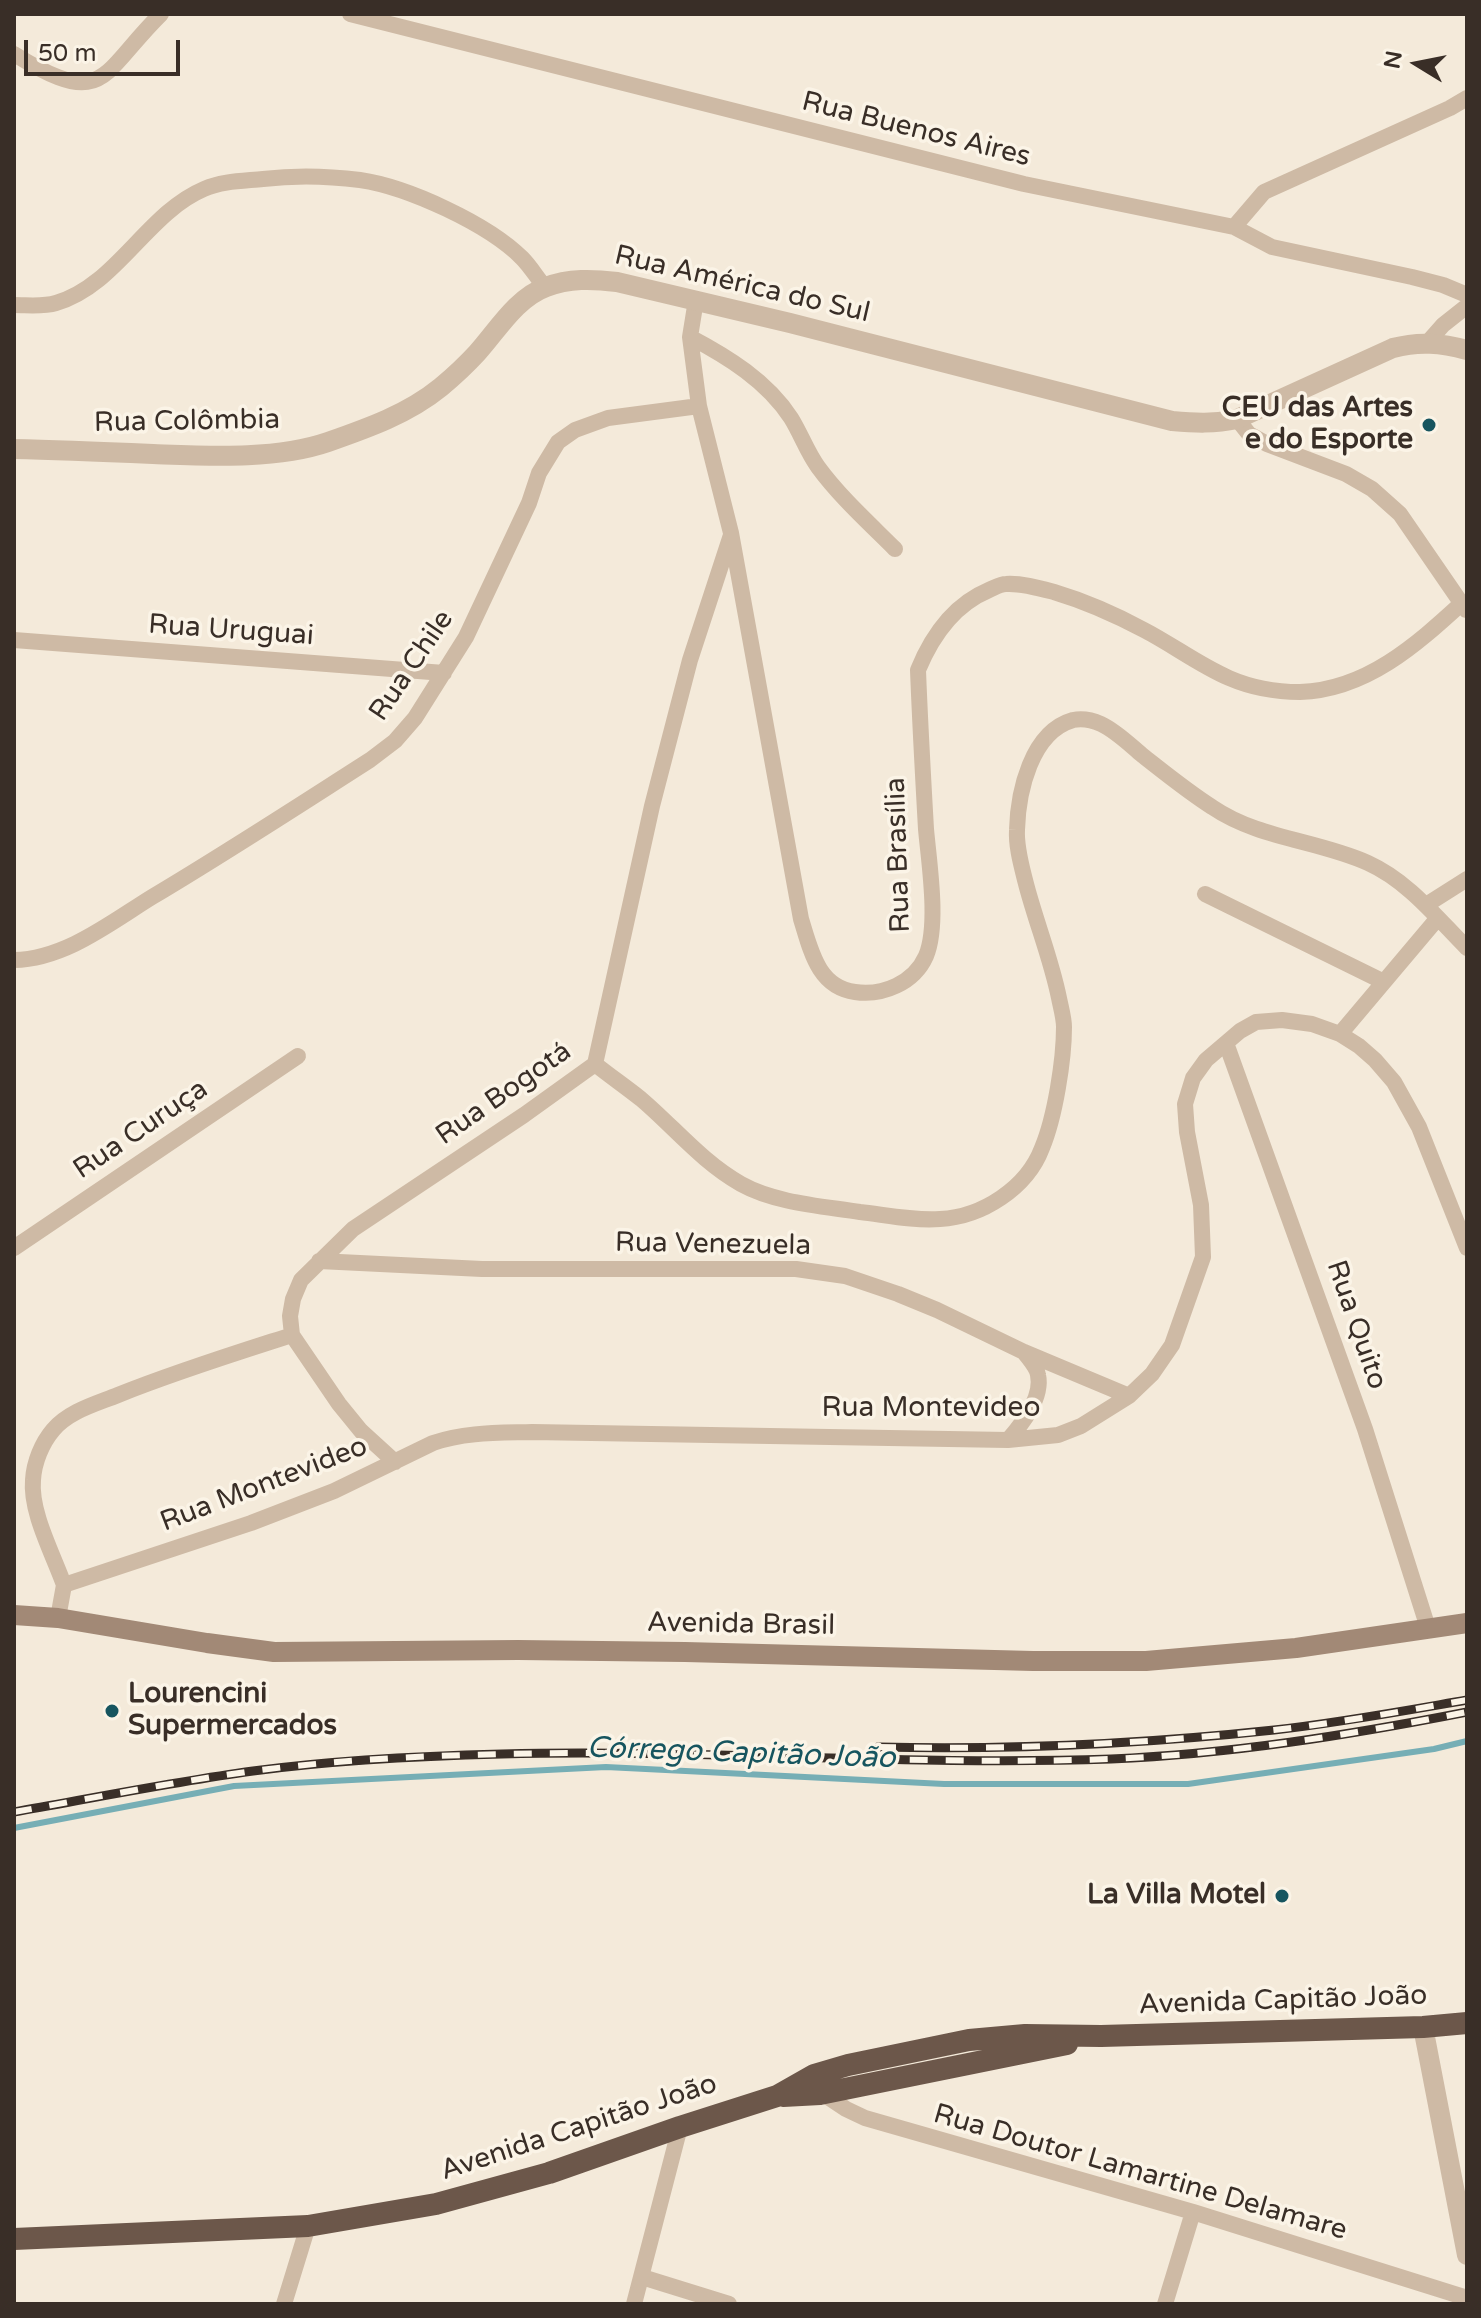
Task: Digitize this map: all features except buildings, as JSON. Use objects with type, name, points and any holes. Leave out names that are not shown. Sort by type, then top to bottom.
[{"type":"highway","name":"Avenida Capitão João","points":[[14,2239],[308,2226],[436,2204],[549,2173],[817,2084],[1043,2050],[1101,2036],[1423,2027],[1467,2023]]},
{"type":"main road","name":"Avenida Brasil","points":[[14,1615],[58,1618],[274,1652],[609,1651],[1033,1661],[1146,1661],[1296,1648],[1467,1623]]},
{"type":"street","points":[[14,54],[74,83],[93,82],[110,72],[161,14]]},
{"type":"street","name":"Rua Buenos Aires","points":[[350,14],[1024,184],[1234,227],[1272,247],[1412,277],[1467,295]]},
{"type":"street","points":[[1234,227],[1264,192],[1467,98]]},
{"type":"street","points":[[14,305],[54,304],[76,296],[176,207],[203,189],[231,182],[277,177],[362,180],[425,199],[481,227],[522,258],[545,287]]},
{"type":"street","name":"Rua América do Sul","points":[[545,287],[571,280],[617,282],[1172,421],[1217,423],[1237,419],[1393,348],[1428,342]]},
{"type":"street","name":"Rua Colômbia","points":[[14,449],[203,456],[267,454],[323,444],[385,422],[440,388],[474,356],[526,298],[545,287]]},
{"type":"street","name":"Rua Brasília","points":[[696,300],[690,337],[699,406],[731,533],[801,919],[827,981],[841,990],[860,993],[890,989],[910,979],[927,954],[933,913],[918,670],[929,645],[954,612],[979,594],[1004,584],[1036,587],[1072,598],[1144,630],[1185,656],[1229,678],[1280,692],[1328,688],[1370,675],[1465,607]]},
{"type":"street","points":[[1467,306],[1428,342],[1467,350]]},
{"type":"street","points":[[690,337],[718,352],[762,385],[791,419],[818,466],[895,549]]},
{"type":"street","name":"Rua Chile","points":[[14,960],[27,960],[65,949],[204,866],[395,741],[415,718],[466,637],[529,503],[539,473],[558,442],[575,430],[608,418],[699,406]]},
{"type":"street","points":[[1237,419],[1249,434],[1267,444],[1346,474],[1372,489],[1400,514],[1465,607]]},
{"type":"street","name":"Rua Bogotá","points":[[292,1335],[290,1316],[301,1280],[353,1229],[595,1064],[652,806],[690,660],[731,533]]},
{"type":"street","name":"Rua Uruguai","points":[[14,640],[444,673]]},
{"type":"street","points":[[595,1064],[642,1100],[686,1143],[738,1182],[758,1192],[830,1208],[942,1220],[996,1202],[1026,1176],[1042,1149],[1058,1088],[1065,1024],[1055,976],[1027,887],[1016,834],[1018,805],[1036,753],[1051,733],[1075,720],[1088,719],[1110,728],[1171,778],[1229,819],[1371,864],[1426,905],[1467,948]]},
{"type":"street","points":[[1426,905],[1467,879]]},
{"type":"street","points":[[1205,894],[1384,982]]},
{"type":"street","points":[[1340,1034],[1437,919]]},
{"type":"street","name":"Rua Montevideo","points":[[64,1585],[251,1523],[334,1491],[433,1443],[467,1435],[520,1432],[1008,1440],[1058,1435],[1081,1426],[1129,1396],[1152,1374],[1172,1345],[1203,1257],[1201,1205],[1187,1132],[1185,1104],[1193,1078],[1206,1060],[1240,1031],[1256,1022],[1282,1020],[1312,1024],[1340,1034],[1359,1046],[1394,1082],[1419,1127],[1467,1248]]},
{"type":"street","name":"Rua Quito","points":[[1226,1043],[1365,1429],[1428,1628]]},
{"type":"street","name":"Rua Curuça","points":[[14,1248],[298,1056]]},
{"type":"street","name":"Rua Venezuela","points":[[319,1261],[482,1269],[796,1269],[845,1276],[898,1294],[1129,1396]]},
{"type":"street","points":[[58,1618],[64,1585],[34,1503],[32,1482],[42,1446],[55,1428],[76,1412],[161,1378],[292,1335],[339,1404],[361,1431],[395,1462]]},
{"type":"street","points":[[1008,1440],[1024,1422],[1035,1399],[1038,1374],[1024,1352]]},
{"type":"street","points":[[1423,2027],[1467,2255]]},
{"type":"street","name":"Rua Doutor Lamartine Delamare","points":[[817,2084],[846,2109],[865,2118],[1193,2212],[1467,2298]]},
{"type":"street","points":[[634,2304],[680,2127]]},
{"type":"street","points":[[1165,2304],[1193,2212]]},
{"type":"street","points":[[284,2304],[308,2226]]},
{"type":"street","points":[[642,2277],[729,2304]]},
{"type":"waterway","name":"Córrego Capitão João","points":[[14,1828],[234,1786],[606,1767],[944,1784],[1188,1784],[1434,1749],[1467,1741]]},
{"type":"railway","points":[[878,1747],[1026,1747],[1175,1739],[1298,1727],[1467,1700]]},
{"type":"railway","points":[[14,1812],[223,1775],[377,1759],[578,1753],[1035,1761],[1111,1759],[1201,1753],[1290,1742],[1467,1712]]},
{"type":"place","name":"CEU das Artes e do Esporte","points":[[1429,425]]},
{"type":"place","name":"Lourencini Supermercados","points":[[112,1711]]},
{"type":"place","name":"La Villa Motel","points":[[1282,1896]]}]
